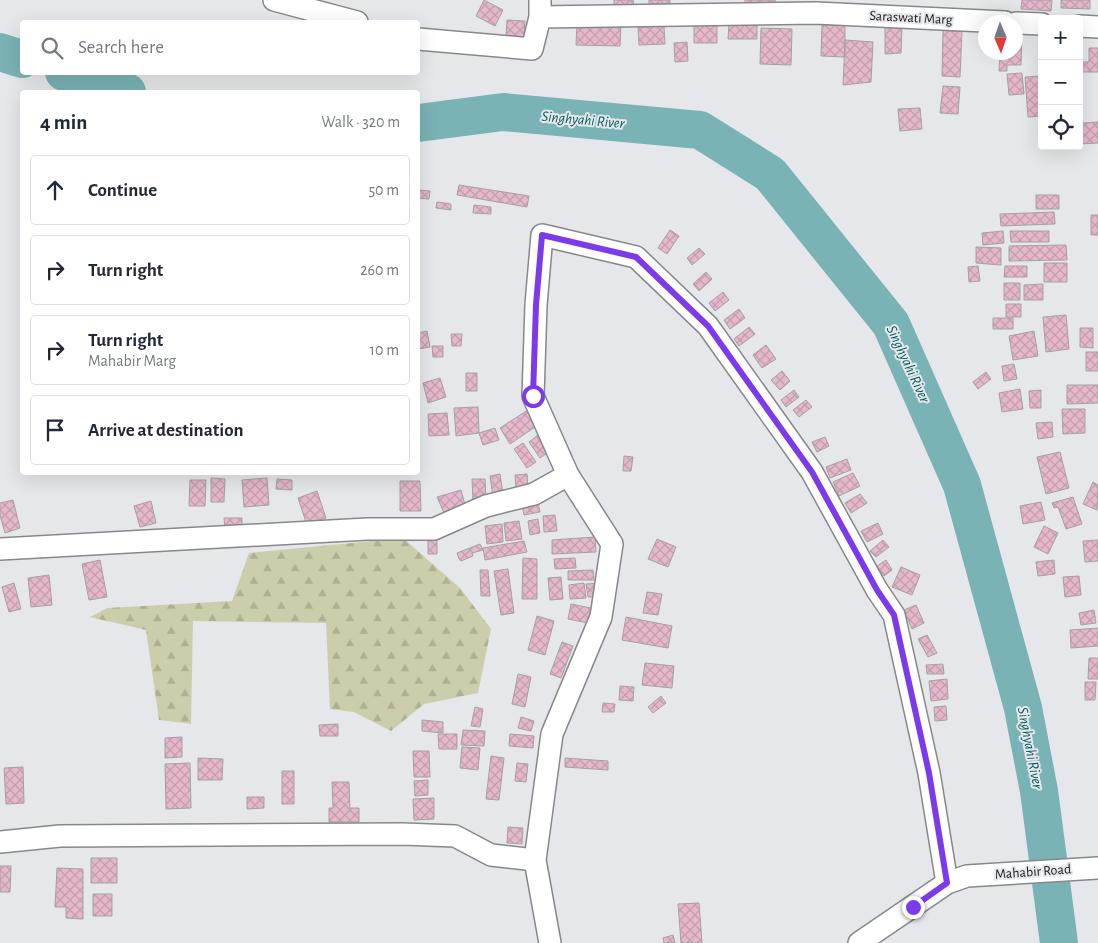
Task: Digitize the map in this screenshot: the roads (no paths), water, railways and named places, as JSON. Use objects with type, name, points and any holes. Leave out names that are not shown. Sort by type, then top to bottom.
[{"type":"street","points":[[274,0],[349,20]]},
{"type":"street","name":"Saraswati Marg","points":[[540,8],[816,7],[978,20]]},
{"type":"street","points":[[420,39],[532,49],[540,8]]},
{"type":"street","points":[[1023,23],[1038,24]]},
{"type":"street","points":[[1083,26],[1098,27]]},
{"type":"street","points":[[550,943],[535,860],[552,734],[601,617],[612,544],[568,475],[533,396],[536,305],[542,235],[636,257],[708,326],[812,472],[877,590],[894,615],[929,773],[947,883]]},
{"type":"street","points":[[0,549],[367,529],[434,529],[486,506],[534,494],[568,475]]},
{"type":"street","points":[[0,842],[60,836],[403,834],[455,836],[491,856],[535,860]]},
{"type":"street","name":"Mahabir Road","points":[[860,943],[947,883],[967,876],[1098,868]]},
{"type":"waterway","name":"Singhyahi River","points":[[0,52],[20,58]]},
{"type":"waterway","name":"Singhyahi River","points":[[73,75],[121,90]]},
{"type":"waterway","name":"Singhyahi River","points":[[420,123],[503,112],[700,130],[770,174],[891,324],[962,485],[1023,708],[1039,791],[1059,943]]}]
